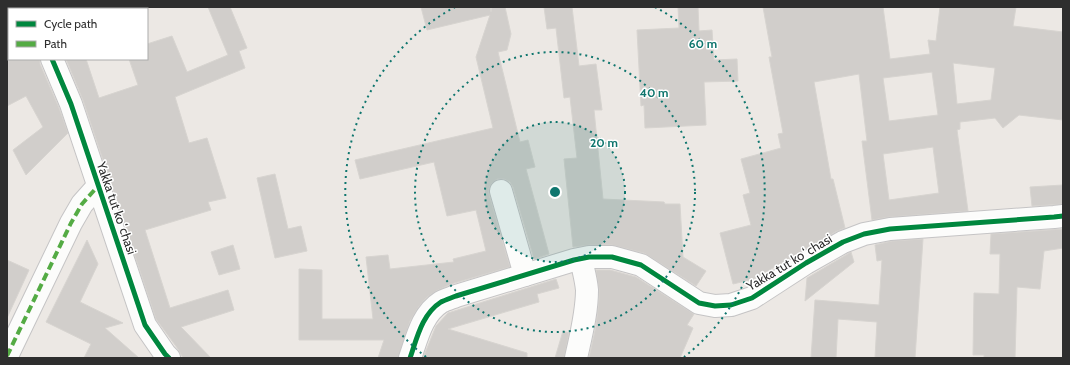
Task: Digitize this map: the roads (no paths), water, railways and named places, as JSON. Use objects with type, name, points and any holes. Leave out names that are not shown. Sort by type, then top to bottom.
[{"type":"street","name":"Yakka tut koʻchasi","points":[[52,60],[71,104],[146,325],[169,358]]},
{"type":"street","points":[[7,356],[71,223],[82,204],[98,186]]},
{"type":"street","points":[[501,191],[525,275]]},
{"type":"street","name":"Yakka tut koʻchasi","points":[[410,358],[422,324],[429,312],[441,302],[525,275],[589,257],[612,257],[640,265],[699,303],[715,306],[730,305],[752,298],[806,263],[843,242],[864,234],[890,229],[1063,216]]},
{"type":"street","points":[[576,358],[585,316],[587,289],[581,259]]}]
